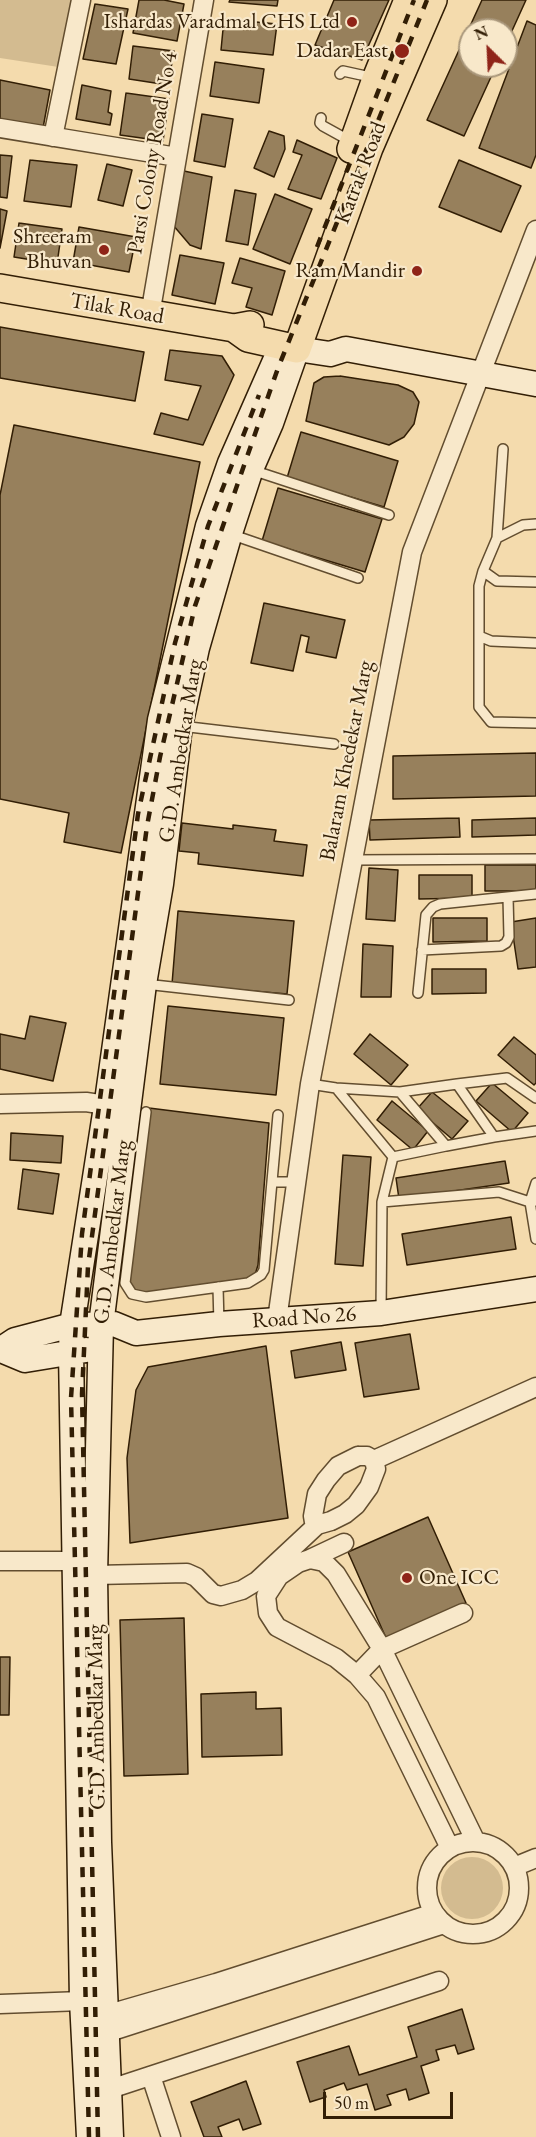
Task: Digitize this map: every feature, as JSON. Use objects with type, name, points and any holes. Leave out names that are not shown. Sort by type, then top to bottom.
[{"type":"main road","name":"Katrak Road","points":[[398,53],[408,0]]},
{"type":"main road","name":"Katrak Road","points":[[289,345],[385,82],[398,53],[433,0]]},
{"type":"main road","name":"Tilak Road","points":[[0,288],[234,328],[248,338],[289,345]]},
{"type":"main road","points":[[289,345],[337,340],[346,349],[536,384]]},
{"type":"main road","name":"G.D. Ambedkar Marg","points":[[111,2137],[98,2093],[83,2021],[90,1842],[89,1566],[101,1325],[131,1158],[122,1102],[170,723],[219,530],[240,466],[271,423],[289,345]]},
{"type":"main road","name":"G.D. Ambedkar Marg","points":[[89,1566],[71,1351],[72,1325],[122,1102],[144,984],[153,850]]},
{"type":"main road","name":"Road No 26","points":[[1,1350],[15,1340],[72,1325],[114,1324],[136,1333],[219,1324],[381,1313],[536,1289]]},
{"type":"main road","points":[[1,1350],[25,1360],[113,1346],[136,1333]]},
{"type":"main road","name":"G.D. Ambedkar Marg","points":[[89,2137],[98,2093],[107,2024],[90,1842]]},
{"type":"street","points":[[53,137],[81,0]]},
{"type":"street","name":"Parsi Colony Road No 4","points":[[150,315],[204,0]]},
{"type":"street","points":[[0,128],[177,158]]},
{"type":"street","name":"Balaram Khedekar Marg","points":[[277,1320],[310,1084],[412,552],[536,230]]},
{"type":"street","points":[[0,1104],[122,1102]]},
{"type":"street","points":[[374,1460],[536,1387]]},
{"type":"street","points":[[0,1561],[187,1573],[196,1577],[213,1593],[221,1596],[242,1590],[257,1581],[317,1525],[331,1521],[356,1505],[375,1477],[374,1460],[367,1456],[358,1456],[338,1466],[317,1494],[313,1516],[317,1525]]},
{"type":"street","points":[[346,1546],[317,1560],[298,1563],[279,1576],[266,1596],[268,1613],[277,1627],[336,1658],[357,1675],[376,1697],[450,1848]]},
{"type":"street","points":[[317,1560],[336,1574],[382,1649],[476,1842]]},
{"type":"street","points":[[357,1675],[382,1649],[463,1613]]},
{"type":"street","points":[[394,1733],[417,1723]]},
{"type":"street","points":[[468,1842],[484,1843],[499,1849],[510,1860],[517,1873],[520,1887],[518,1902],[511,1915],[501,1926],[473,1935],[459,1932],[439,1918],[428,1901],[426,1885],[430,1870],[439,1856],[450,1848],[468,1842]]},
{"type":"street","points":[[514,1867],[536,1858]]},
{"type":"street","points":[[0,2004],[107,2024],[216,1983],[439,1918]]},
{"type":"street","points":[[98,2093],[439,1981]]},
{"type":"street","points":[[151,2076],[171,2137]]},
{"type":"lane","points":[[340,74],[343,72],[385,82]]},
{"type":"lane","points":[[321,118],[320,123],[323,126],[361,145]]},
{"type":"lane","points":[[502,449],[497,538],[483,570],[479,586],[479,707],[491,722],[536,723]]},
{"type":"lane","points":[[240,466],[389,515]]},
{"type":"lane","points":[[497,538],[523,525],[536,524]]},
{"type":"lane","points":[[219,530],[358,578]]},
{"type":"lane","points":[[483,570],[497,581],[536,582]]},
{"type":"lane","points":[[479,636],[491,641],[536,643]]},
{"type":"lane","points":[[170,723],[334,744]]},
{"type":"lane","points":[[353,860],[536,859]]},
{"type":"lane","points":[[418,993],[426,915],[433,907],[440,904],[536,894]]},
{"type":"lane","points":[[422,950],[501,946],[506,943],[509,937],[508,897]]},
{"type":"lane","points":[[144,984],[289,1000]]},
{"type":"lane","points":[[310,1084],[400,1092],[507,1078],[536,1098]]},
{"type":"lane","points":[[457,1084],[494,1137]]},
{"type":"lane","points":[[336,1088],[393,1158]]},
{"type":"lane","points":[[400,1092],[446,1146]]},
{"type":"lane","points":[[131,1158],[125,1283],[128,1290],[138,1296],[146,1297],[248,1283],[256,1280],[264,1270],[278,1115]]},
{"type":"lane","points":[[393,1158],[446,1146],[536,1131]]},
{"type":"lane","points":[[381,1313],[382,1202],[393,1158]]},
{"type":"lane","points":[[272,1182],[296,1182]]},
{"type":"lane","points":[[536,1183],[533,1201],[536,1239]]},
{"type":"lane","points":[[382,1202],[499,1192],[533,1201]]},
{"type":"lane","points":[[218,1287],[219,1324]]},
{"type":"shaded area","points":[[0,0],[80,0],[65,68],[0,58]]},
{"type":"shaded area","points":[[466,1857],[478,1857],[494,1866],[501,1876],[503,1888],[501,1900],[494,1910],[478,1919],[466,1919],[455,1914],[446,1905],[441,1894],[441,1882],[446,1871],[455,1862]]},
{"type":"building","points":[[139,0],[164,0],[184,4],[177,41],[133,33]]},
{"type":"building","points":[[230,0],[278,0],[277,6],[229,2]]},
{"type":"building","name":"Ishardas Varadmal CHS Ltd","points":[[334,0],[389,0],[362,60],[315,45]]},
{"type":"building","points":[[482,0],[526,0],[518,18],[474,18]]},
{"type":"building","points":[[95,4],[128,9],[116,64],[83,59]]},
{"type":"building","points":[[224,19],[277,24],[273,55],[221,50]]},
{"type":"building","points":[[527,21],[536,25],[536,155],[531,168],[479,148],[505,78],[518,78],[518,45]]},
{"type":"building","points":[[133,46],[174,51],[168,85],[129,79]]},
{"type":"building","points":[[458,52],[458,78],[491,78],[464,136],[427,120]]},
{"type":"building","points":[[215,62],[264,69],[259,103],[210,96]]},
{"type":"building","points":[[0,80],[50,90],[43,128],[0,120]]},
{"type":"building","points":[[82,85],[111,91],[108,112],[112,114],[110,125],[76,119]]},
{"type":"building","points":[[126,93],[169,99],[163,141],[120,135]]},
{"type":"building","points":[[202,114],[233,119],[225,167],[194,161]]},
{"type":"building","points":[[269,131],[284,136],[285,149],[274,177],[254,168]]},
{"type":"building","points":[[297,140],[337,158],[321,199],[288,189],[302,155],[293,152]]},
{"type":"building","points":[[0,155],[12,156],[7,198],[0,197]]},
{"type":"building","points":[[30,160],[77,165],[71,207],[24,201]]},
{"type":"building","points":[[459,160],[521,186],[501,232],[439,207]]},
{"type":"building","points":[[107,164],[132,170],[123,206],[98,200]]},
{"type":"building","points":[[184,171],[212,177],[201,249],[190,245],[173,225]]},
{"type":"building","points":[[235,190],[256,194],[248,245],[226,241]]},
{"type":"building","points":[[275,194],[312,209],[290,264],[253,249]]},
{"type":"building","points":[[0,209],[7,211],[0,248]]},
{"type":"building","points":[[19,223],[62,229],[57,264],[14,257]]},
{"type":"building","name":"Shreeram Bhuvan","points":[[79,227],[136,237],[129,272],[73,262]]},
{"type":"building","points":[[180,255],[224,263],[215,304],[172,295]]},
{"type":"building","points":[[240,258],[285,271],[272,315],[246,307],[252,288],[232,283]]},
{"type":"building","points":[[0,327],[144,352],[135,401],[0,378]]},
{"type":"building","points":[[170,350],[222,356],[234,375],[203,445],[154,434],[161,413],[188,420],[201,386],[165,380]]},
{"type":"building","points":[[340,376],[398,385],[413,392],[419,402],[414,424],[404,437],[389,445],[306,421],[314,383],[324,377]]},
{"type":"building","points":[[14,425],[200,462],[121,853],[64,842],[69,813],[0,799],[0,495]]},
{"type":"building","points":[[301,432],[398,461],[384,507],[287,478]]},
{"type":"building","points":[[278,488],[382,519],[365,572],[262,541]]},
{"type":"building","points":[[264,603],[345,620],[336,658],[306,652],[309,637],[301,635],[293,671],[251,663]]},
{"type":"building","points":[[536,753],[536,796],[393,799],[393,756]]},
{"type":"building","points":[[459,818],[460,837],[370,840],[369,820]]},
{"type":"building","points":[[536,818],[536,835],[472,837],[472,820]]},
{"type":"building","points":[[182,823],[233,829],[233,825],[276,830],[274,841],[307,845],[303,876],[198,864],[199,853],[179,851]]},
{"type":"building","points":[[485,865],[536,865],[536,891],[485,891]]},
{"type":"building","points":[[369,868],[398,870],[395,921],[366,919]]},
{"type":"building","points":[[419,875],[472,875],[472,898],[419,899]]},
{"type":"building","points":[[178,911],[294,921],[287,994],[172,984]]},
{"type":"building","points":[[433,918],[487,918],[487,941],[433,942]]},
{"type":"building","points":[[536,918],[536,967],[518,969],[511,922]]},
{"type":"building","points":[[363,944],[393,946],[391,997],[361,997]]},
{"type":"building","points":[[432,969],[486,969],[486,993],[432,994]]},
{"type":"building","points":[[168,1006],[284,1018],[276,1095],[160,1084]]},
{"type":"building","points":[[30,1016],[66,1023],[53,1081],[0,1069],[0,1034],[25,1039]]},
{"type":"building","points":[[370,1034],[408,1065],[391,1085],[354,1054]]},
{"type":"building","points":[[514,1037],[536,1055],[536,1083],[534,1085],[498,1055]]},
{"type":"building","points":[[492,1083],[528,1113],[512,1132],[476,1101]]},
{"type":"building","points":[[432,1092],[468,1121],[452,1139],[417,1109]]},
{"type":"building","points":[[392,1101],[428,1131],[413,1150],[377,1120]]},
{"type":"building","points":[[149,1108],[269,1123],[258,1265],[254,1278],[149,1295],[133,1289],[127,1282]]},
{"type":"building","points":[[11,1133],[63,1136],[61,1163],[10,1160]]},
{"type":"building","points":[[343,1155],[371,1157],[363,1266],[335,1264]]},
{"type":"building","points":[[505,1161],[509,1183],[399,1199],[396,1178]]},
{"type":"building","points":[[23,1169],[59,1174],[53,1214],[18,1209]]},
{"type":"building","points":[[511,1217],[516,1249],[407,1265],[402,1234]]},
{"type":"building","points":[[410,1334],[419,1389],[364,1397],[355,1343]]},
{"type":"building","points":[[341,1342],[346,1370],[295,1378],[291,1351]]},
{"type":"building","points":[[266,1346],[288,1518],[130,1543],[127,1458],[136,1390],[148,1367]]},
{"type":"building","name":"One ICC","points":[[428,1517],[466,1603],[386,1638],[348,1552]]},
{"type":"building","points":[[184,1618],[188,1774],[124,1776],[120,1620]]},
{"type":"building","points":[[0,1657],[10,1657],[9,1715],[0,1715]]},
{"type":"building","points":[[256,1692],[256,1709],[281,1708],[282,1755],[202,1757],[201,1694]]},
{"type":"building","points":[[462,2009],[474,2049],[458,2054],[455,2045],[436,2050],[439,2060],[421,2066],[429,2093],[409,2100],[406,2089],[387,2095],[391,2105],[375,2110],[367,2084],[347,2090],[344,2083],[324,2090],[326,2097],[310,2102],[297,2062],[349,2046],[359,2075],[417,2057],[408,2027]]},
{"type":"building","points":[[246,2081],[261,2124],[243,2130],[239,2119],[218,2127],[222,2137],[204,2137],[191,2102]]},
{"type":"railway","points":[[317,247],[414,0]]},
{"type":"railway","points":[[98,2137],[82,1394],[88,1266],[147,826],[160,757],[195,606],[278,368],[427,0]]},
{"type":"railway","points":[[89,2137],[71,1398],[82,1234],[138,814],[175,643],[208,526],[259,395]]},
{"type":"place","name":"Ishardas Varadmal CHS Ltd","points":[[352,22]]},
{"type":"place","name":"Dadar East","points":[[402,51]]},
{"type":"place","name":"Shreeram Bhuvan","points":[[104,250]]},
{"type":"place","name":"Ram Mandir","points":[[417,271]]},
{"type":"place","name":"One ICC","points":[[407,1578]]}]
